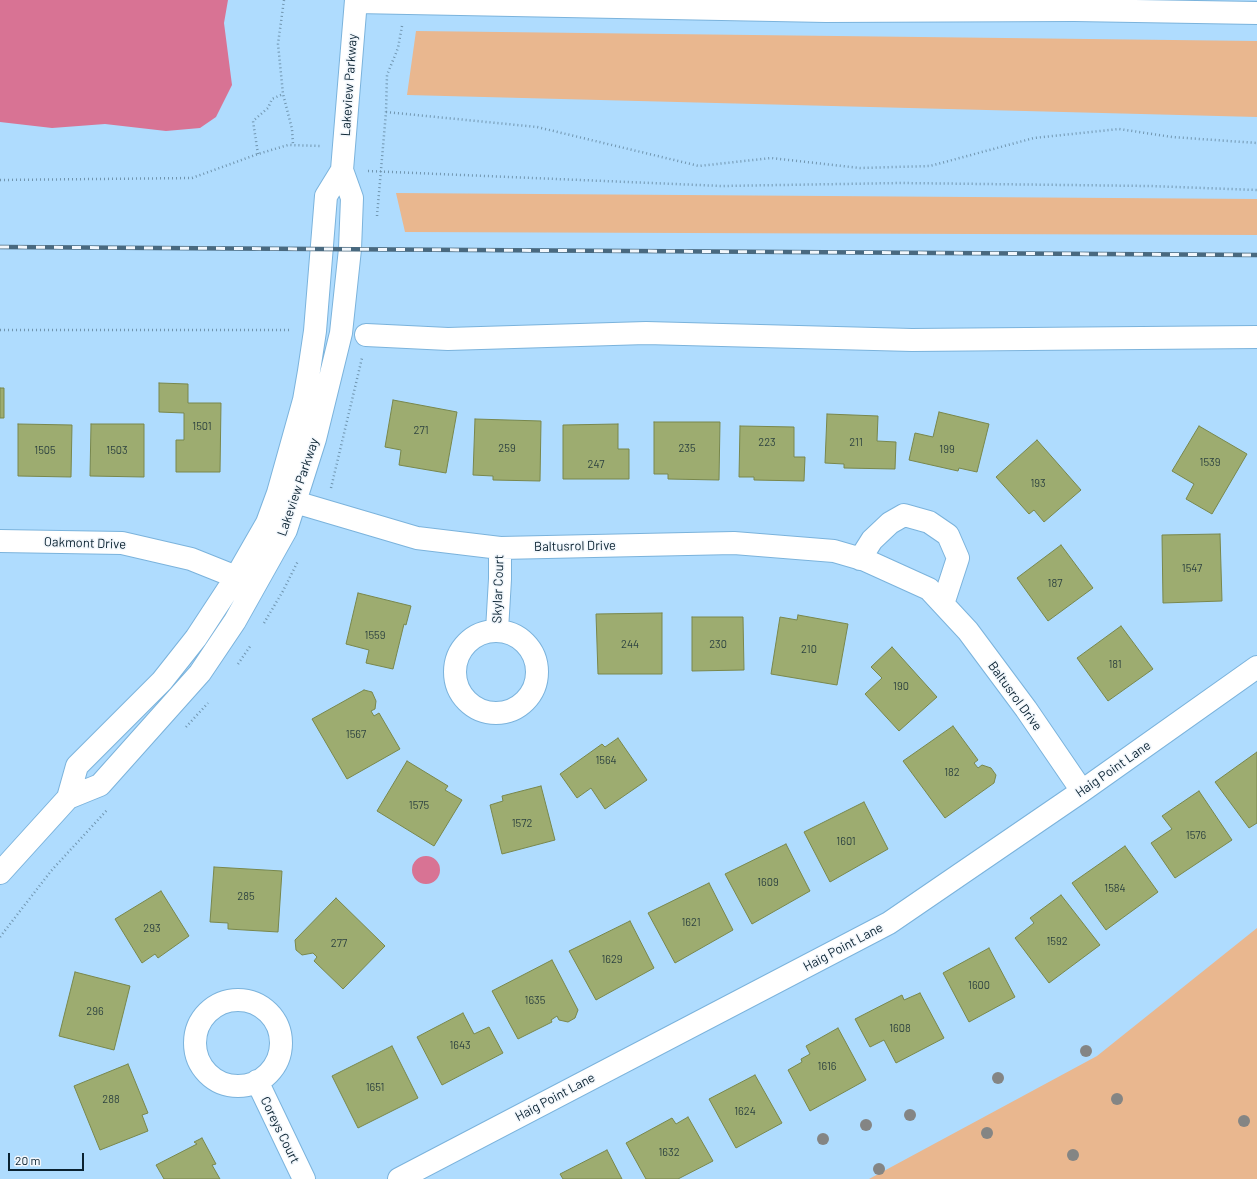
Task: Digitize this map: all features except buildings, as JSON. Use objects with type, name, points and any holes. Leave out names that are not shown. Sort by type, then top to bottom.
[{"type":"street","points":[[356,1],[826,11],[1074,10],[1257,12]]},
{"type":"street","name":"Lakeview Parkway","points":[[0,873],[68,798],[100,785],[200,674],[255,588],[286,530],[315,439],[341,333],[350,249],[352,198],[342,170],[356,1]]},
{"type":"street","name":"Lakeview Parkway","points":[[68,798],[77,766],[162,681],[196,638],[236,577],[267,523],[278,493],[304,400],[315,331],[320,249],[326,196],[342,170]]},
{"type":"street","points":[[366,335],[448,339],[646,334],[912,340],[1257,336]]},
{"type":"street","name":"Baltusrol Drive","points":[[295,502],[417,538],[500,548],[734,543],[834,551],[860,559],[929,589],[968,632],[1022,703],[1082,791]]},
{"type":"street","points":[[860,559],[872,540],[890,523],[904,515],[929,522],[948,535],[958,558],[943,604]]},
{"type":"street","name":"Oakmont Drive","points":[[0,541],[122,543],[191,559],[236,577]]},
{"type":"street","name":"Skylar Court","points":[[497,630],[500,548]]},
{"type":"street","name":"Haig Point Lane","points":[[399,1179],[889,923],[1082,791],[1257,667]]},
{"type":"street","name":"Coreys Court","points":[[257,1081],[304,1179]]},
{"type":"path","points":[[284,0],[278,44],[282,94],[292,129],[293,145]]},
{"type":"path","points":[[405,3],[398,48],[387,75],[386,112],[537,127],[699,166],[771,158],[860,168],[930,166],[1034,138],[1119,129],[1172,138],[1257,143]]},
{"type":"path","points":[[258,154],[253,121],[268,108],[272,100],[282,94]]},
{"type":"path","points":[[0,180],[192,178],[258,154],[288,145],[344,147]]},
{"type":"path","points":[[342,170],[722,186],[909,183],[1257,190]]},
{"type":"path","points":[[0,330],[295,330]]},
{"type":"shaded area","points":[[0,0],[228,0],[224,23],[232,85],[216,117],[200,128],[166,131],[105,124],[52,128],[0,122]]},
{"type":"shaded area","points":[[416,31],[1257,41],[1257,117],[407,95]]},
{"type":"shaded area","points":[[396,193],[1257,199],[1257,235],[405,232]]},
{"type":"shaded area","points":[[426,856],[436,860],[440,870],[436,880],[426,884],[416,880],[412,870],[416,860]]},
{"type":"shaded area","points":[[1257,928],[1257,1179],[869,1179],[1097,1056]]},
{"type":"railway","points":[[0,247],[1257,255]]}]
